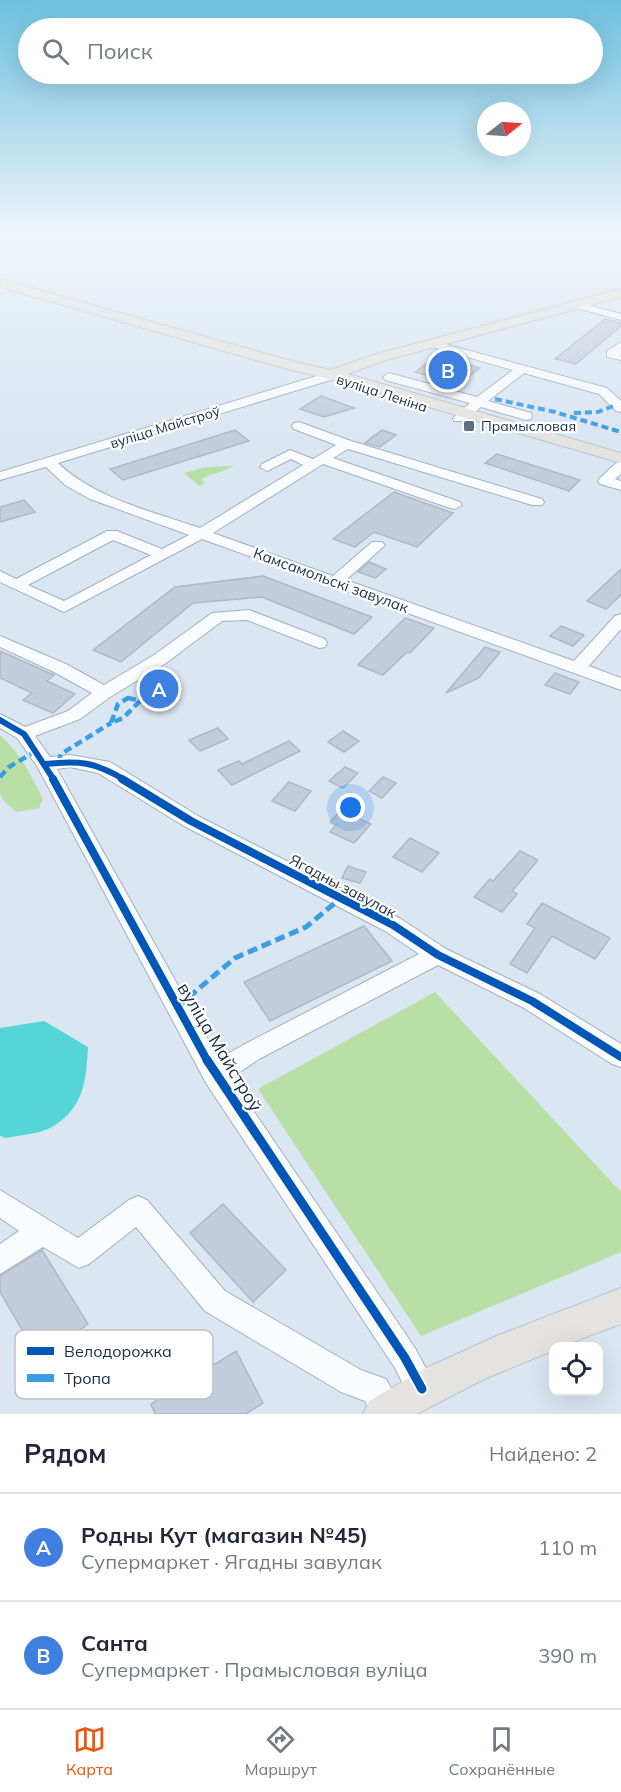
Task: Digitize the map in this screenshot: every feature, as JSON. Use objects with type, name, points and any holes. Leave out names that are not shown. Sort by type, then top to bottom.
[{"type":"main road","points":[[64,301],[330,376],[363,363],[589,301]]},
{"type":"main road","points":[[363,363],[357,369],[358,375],[367,384]]},
{"type":"main road","name":"вуліца Леніна","points":[[330,376],[367,384],[621,466]]},
{"type":"main road","name":"вуліца Леніна","points":[[330,376],[361,389],[621,458]]},
{"type":"main road","points":[[385,1412],[422,1389],[482,1359],[621,1306]]},
{"type":"street","points":[[577,304],[621,317]]},
{"type":"street","points":[[432,344],[603,391],[621,408]]},
{"type":"street","points":[[621,346],[611,354],[621,356]]},
{"type":"street","points":[[462,416],[521,369]]},
{"type":"street","name":"вуліца Майстроў","points":[[0,476],[330,376]]},
{"type":"street","points":[[388,377],[526,416]]},
{"type":"street","points":[[298,426],[346,444],[537,502]]},
{"type":"street","points":[[0,576],[64,607],[203,533],[346,444]]},
{"type":"street","points":[[267,467],[290,454],[455,505]]},
{"type":"street","name":"Камсамольскі завулак","points":[[49,462],[70,482],[94,496],[621,684]]},
{"type":"street","points":[[621,466],[605,482],[621,486]]},
{"type":"street","points":[[16,585],[112,534],[163,555]]},
{"type":"street","points":[[335,582],[376,545]]},
{"type":"street","points":[[24,734],[74,715],[104,693],[160,659],[218,616],[249,615],[319,643]]},
{"type":"street","points":[[578,668],[621,619]]},
{"type":"street","points":[[0,641],[60,668],[104,693]]},
{"type":"street","name":"вуліца Майстроў","points":[[0,720],[24,734],[45,764],[215,1075],[405,1358],[422,1389]]},
{"type":"street","name":"Ягадны завулак","points":[[45,764],[70,761],[103,767],[191,821],[393,925],[438,955],[532,1001],[621,1057]]},
{"type":"street","points":[[215,1075],[251,1052],[438,955]]},
{"type":"street","points":[[0,1203],[79,1254],[138,1209],[215,1301],[352,1381],[375,1390],[385,1412]]},
{"type":"street","points":[[0,1260],[43,1231]]},
{"type":"green space","points":[[234,466],[202,479],[205,483],[199,486],[184,473],[206,467]]},
{"type":"green space","points":[[0,735],[19,757],[34,781],[43,799],[39,808],[16,812],[3,800],[0,793]]},
{"type":"green space","points":[[435,992],[621,1192],[621,1252],[421,1336],[258,1089]]},
{"type":"water","points":[[44,1021],[88,1047],[81,1093],[71,1111],[52,1127],[30,1134],[6,1138],[0,1136],[0,1028]]},
{"type":"building","points":[[605,319],[621,323],[621,326],[576,364],[555,359]]},
{"type":"building","points":[[438,356],[480,368],[458,384],[415,372]]},
{"type":"building","points":[[321,396],[354,408],[324,417],[300,409]]},
{"type":"building","points":[[235,430],[249,441],[123,480],[110,469]]},
{"type":"building","points":[[382,430],[396,435],[380,447],[365,443]]},
{"type":"building","points":[[497,454],[580,480],[569,491],[485,463]]},
{"type":"building","points":[[394,492],[453,513],[417,547],[374,532],[355,547],[333,539]]},
{"type":"building","points":[[24,500],[35,512],[0,522],[0,507]]},
{"type":"building","points":[[369,562],[386,569],[375,578],[358,572]]},
{"type":"building","points":[[621,569],[621,595],[606,609],[587,601]]},
{"type":"building","points":[[263,576],[372,617],[354,634],[262,597],[193,603],[121,662],[93,650],[175,587]]},
{"type":"building","points":[[405,618],[434,628],[410,653],[407,652],[383,675],[358,665]]},
{"type":"building","points":[[561,626],[584,635],[573,646],[550,636]]},
{"type":"building","points":[[485,647],[500,652],[479,678],[446,693]]},
{"type":"building","points":[[0,651],[54,675],[47,681],[75,694],[53,713],[23,700],[32,693],[0,678]]},
{"type":"building","points":[[555,673],[579,682],[570,694],[545,685]]},
{"type":"building","points":[[157,681],[174,689],[162,698],[145,690]]},
{"type":"building","points":[[218,728],[228,739],[200,751],[189,740]]},
{"type":"building","points":[[343,731],[359,741],[344,752],[328,742]]},
{"type":"building","points":[[289,741],[300,751],[232,785],[218,770],[239,761],[242,764]]},
{"type":"building","points":[[345,767],[358,773],[343,788],[329,781]]},
{"type":"building","points":[[383,777],[396,783],[382,798],[369,791]]},
{"type":"building","points":[[289,782],[311,791],[295,811],[272,801]]},
{"type":"building","points":[[341,810],[371,824],[354,843],[330,832],[336,825],[330,822]]},
{"type":"building","points":[[410,838],[439,853],[422,872],[393,857]]},
{"type":"building","points":[[520,851],[538,860],[512,891],[517,894],[502,912],[474,897],[490,879],[493,881]]},
{"type":"building","points":[[348,866],[366,872],[360,883],[342,878]]},
{"type":"building","points":[[542,903],[610,938],[595,959],[552,936],[527,973],[510,964],[535,928],[527,924]]},
{"type":"building","points":[[364,926],[392,961],[270,1021],[244,982]]},
{"type":"building","points":[[223,1204],[286,1270],[253,1302],[190,1233]]},
{"type":"building","points":[[42,1250],[88,1324],[80,1330],[22,1330],[0,1292],[0,1276]]},
{"type":"building","points":[[236,1351],[263,1403],[246,1414],[155,1414],[151,1404],[159,1399],[213,1399],[213,1365]]},
{"type":"marked path","points":[[495,399],[555,412],[621,432]]},
{"type":"marked path","points":[[574,413],[598,412],[616,405]]},
{"type":"marked path","points":[[58,762],[61,754],[111,723],[118,704],[128,698],[140,701],[123,718],[111,723]]},
{"type":"marked path","points":[[0,777],[9,767],[36,751]]},
{"type":"marked path","points":[[177,1007],[235,958],[306,927],[341,898]]},
{"type":"cycle path","points":[[0,720],[24,734],[45,764],[215,1075],[405,1358],[422,1389]]},
{"type":"cycle path","points":[[45,764],[70,761],[103,767],[191,821],[393,925],[438,955],[532,1001],[621,1057]]},
{"type":"place","name":"Санта","points":[[448,370]]},
{"type":"place","name":"Прамысловая","points":[[469,426]]},
{"type":"place","name":"Родны Кут (магазин №45)","points":[[159,689]]}]
